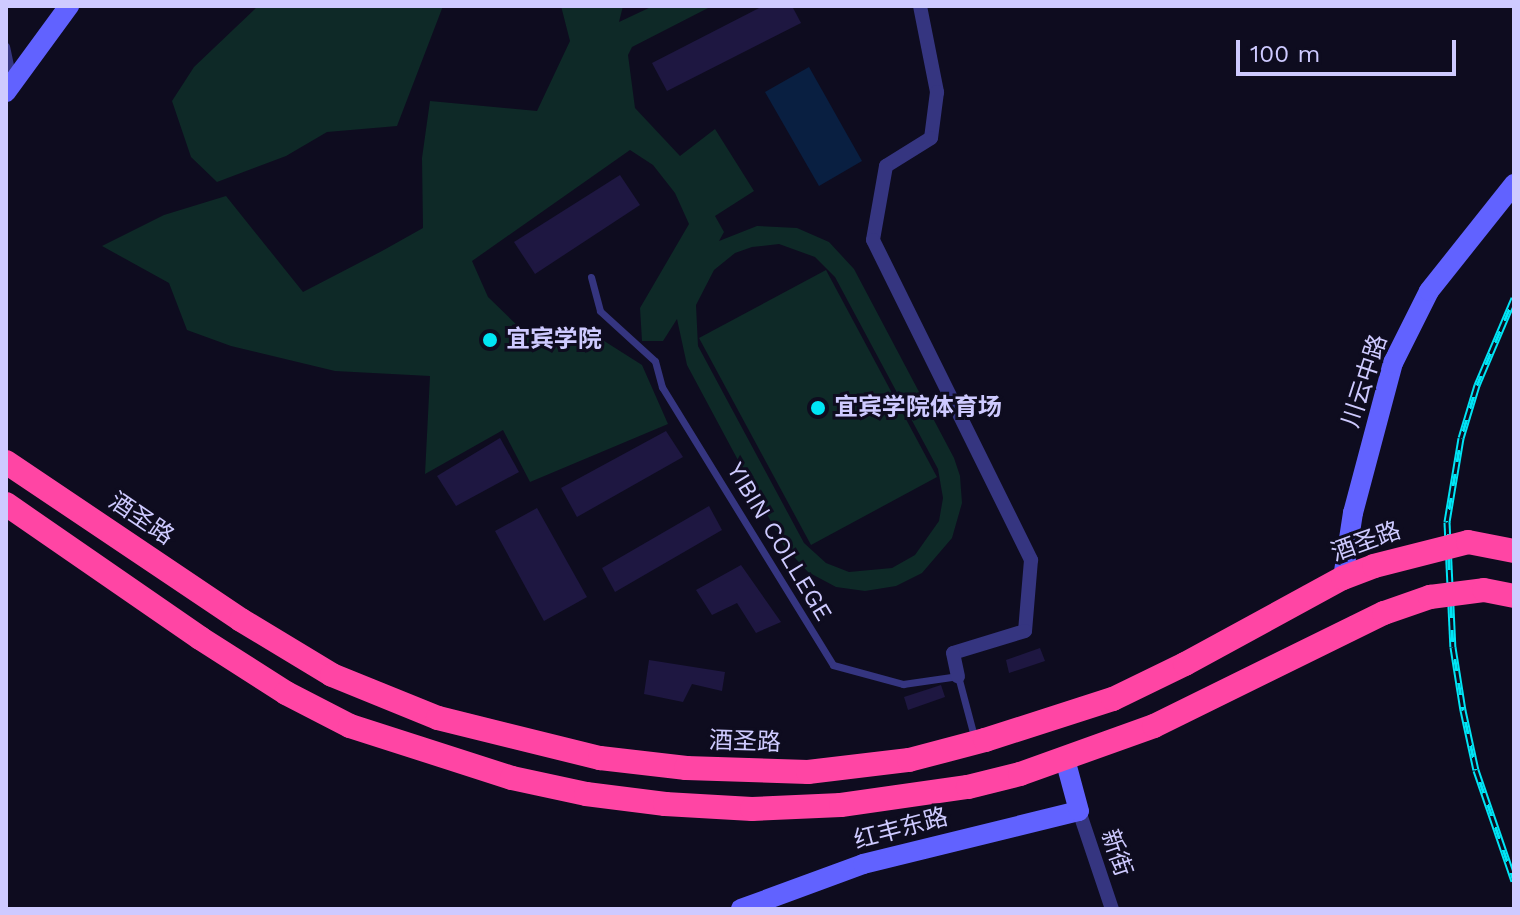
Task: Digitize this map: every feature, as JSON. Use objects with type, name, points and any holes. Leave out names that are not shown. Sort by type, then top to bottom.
[{"type":"highway","name":"酒圣路","points":[[6,462],[241,620],[332,675],[438,718],[600,758],[686,768],[808,772],[909,760],[1113,699],[1343,578],[1374,566],[1468,542],[1514,551]]},
{"type":"highway","points":[[6,504],[125,588],[286,693],[350,726],[512,778],[612,797],[752,809],[909,797],[968,787],[1065,759],[1192,709],[1384,613],[1444,595],[1484,590],[1514,596]]},
{"type":"street","points":[[10,87],[69,6]]},
{"type":"street","points":[[920,6],[937,92],[931,138],[886,166],[873,240],[1031,560],[1025,631],[953,653],[958,676]]},
{"type":"street","name":"川云中路","points":[[1343,578],[1353,513],[1393,363],[1429,291],[1514,184]]},
{"type":"street","points":[[1065,759],[1079,811]]},
{"type":"street","name":"红丰东路","points":[[741,909],[863,864],[1079,811]]},
{"type":"street","name":"新街","points":[[1079,811],[1112,909]]},
{"type":"lane","points":[[6,46],[10,87]]},
{"type":"lane","name":"YIBIN COLLEGE","points":[[591,277],[600,311],[655,361],[662,387],[833,665],[903,684],[958,676]]},
{"type":"lane","points":[[958,676],[976,742]]},
{"type":"green space","points":[[258,6],[443,6],[397,126],[327,132],[286,156],[217,182],[191,157],[172,101],[194,67]]},
{"type":"green space","points":[[561,6],[623,6],[619,22],[653,6],[712,6],[632,47],[628,55],[635,108],[680,156],[715,129],[754,191],[715,216],[724,232],[719,241],[757,226],[797,228],[829,242],[854,269],[954,458],[960,476],[962,503],[952,538],[922,573],[896,586],[865,591],[836,587],[808,572],[784,546],[687,365],[677,319],[663,341],[642,341],[640,308],[689,224],[675,193],[653,165],[630,150],[472,261],[488,297],[521,329],[601,339],[642,365],[668,424],[530,482],[503,430],[425,474],[430,376],[335,371],[231,346],[187,330],[169,283],[102,246],[164,215],[226,196],[303,292],[423,228],[422,158],[430,101],[537,111],[570,41]],"holes":[[[779,244],[815,257],[835,277],[938,469],[943,498],[939,521],[915,555],[892,568],[849,572],[826,563],[804,543],[698,346],[696,305],[714,270],[735,253],[752,247]]]},
{"type":"green space","name":"宜宾学院体育场","points":[[826,270],[937,477],[811,545],[699,338]]},
{"type":"water","points":[[809,67],[862,161],[819,186],[765,92]]},
{"type":"building","points":[[763,6],[792,6],[801,23],[667,91],[652,63]]},
{"type":"building","points":[[620,175],[640,205],[535,274],[514,242]]},
{"type":"building","points":[[666,431],[683,457],[577,517],[561,488]]},
{"type":"building","points":[[500,438],[519,472],[456,506],[437,476]]},
{"type":"building","points":[[709,506],[722,530],[615,592],[602,568]]},
{"type":"building","points":[[537,508],[587,597],[544,621],[495,531]]},
{"type":"building","points":[[741,565],[781,622],[756,633],[737,603],[712,615],[696,590]]},
{"type":"building","points":[[1040,648],[1045,661],[1009,673],[1006,660]]},
{"type":"building","points":[[649,660],[725,672],[722,691],[692,684],[683,702],[644,694]]},
{"type":"building","points":[[941,685],[945,697],[908,710],[904,697]]},
{"type":"railway","points":[[1514,298],[1477,385],[1461,438],[1447,522],[1453,647],[1463,710],[1476,770],[1514,881]]},
{"type":"place","name":"宜宾学院","points":[[490,340]]},
{"type":"place","name":"宜宾学院体育场","points":[[818,408]]}]
